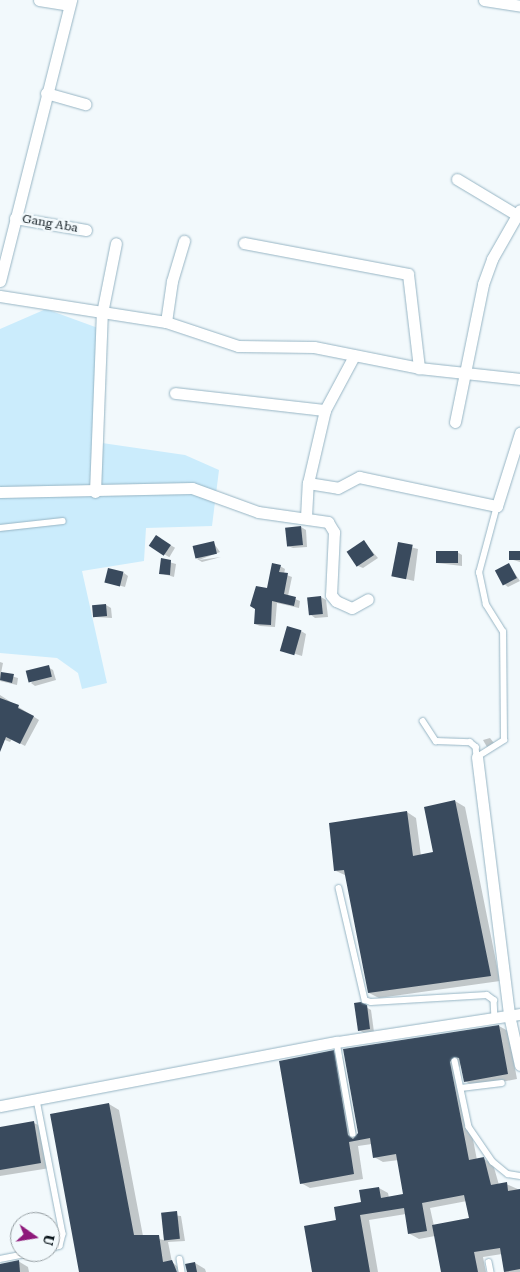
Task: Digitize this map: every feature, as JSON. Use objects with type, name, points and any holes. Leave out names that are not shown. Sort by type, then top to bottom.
[{"type":"street","points":[[0,281],[70,3],[39,0]]},
{"type":"street","points":[[484,0],[520,6]]},
{"type":"street","points":[[46,93],[86,104]]},
{"type":"street","points":[[455,422],[483,284],[492,259],[518,212],[457,179]]},
{"type":"street","name":"Gang Aba","points":[[15,218],[86,230]]},
{"type":"street","points":[[166,322],[172,281],[184,240]]},
{"type":"street","points":[[95,492],[102,313],[116,243]]},
{"type":"street","points":[[244,243],[408,274],[419,368]]},
{"type":"street","points":[[0,296],[166,322],[238,346],[314,347],[419,368],[520,379]]},
{"type":"street","points":[[306,517],[308,483],[325,410],[354,356]]},
{"type":"street","points":[[175,394],[325,410]]},
{"type":"street","points":[[308,483],[338,488],[359,478],[497,506],[520,433]]},
{"type":"street","points":[[0,492],[95,492],[192,488],[249,510],[306,517],[328,522],[334,532],[329,587],[336,601],[352,608],[368,599]]},
{"type":"street","points":[[477,757],[515,1014],[520,1065]]},
{"type":"street","points":[[0,1106],[338,1042],[515,1014]]},
{"type":"lane","points":[[423,720],[436,741],[470,742],[476,747],[477,757],[501,745],[506,734],[503,632],[486,605],[479,572],[497,506]]},
{"type":"lane","points":[[0,528],[63,521]]},
{"type":"lane","points":[[339,888],[366,1000],[372,1002],[487,995],[494,1000],[495,1017]]},
{"type":"lane","points":[[338,1042],[353,1134]]},
{"type":"lane","points":[[455,1061],[470,1127],[499,1168],[508,1174],[520,1176]]},
{"type":"lane","points":[[461,1088],[502,1083]]},
{"type":"lane","points":[[37,1100],[59,1212]]},
{"type":"lane","points":[[60,1219],[63,1234],[60,1246]]},
{"type":"lane","points":[[180,1259],[182,1272]]},
{"type":"lane","points":[[490,1262],[491,1272]]},
{"type":"shaded area","points":[[46,309],[98,328],[102,443],[185,455],[219,470],[212,526],[146,528],[144,561],[82,571],[107,683],[82,689],[78,673],[57,658],[0,653],[0,329]]},
{"type":"building","points":[[301,526],[303,545],[287,547],[285,528]]},
{"type":"building","points":[[156,535],[171,545],[164,556],[149,546]]},
{"type":"building","points":[[364,540],[374,555],[357,567],[347,552]]},
{"type":"building","points":[[214,541],[217,554],[195,559],[193,546]]},
{"type":"building","points":[[398,542],[413,545],[406,579],[391,576]]},
{"type":"building","points":[[436,551],[458,551],[458,563],[436,563]]},
{"type":"building","points":[[509,551],[520,551],[520,560],[509,560]]},
{"type":"building","points":[[161,558],[171,560],[170,575],[159,574]]},
{"type":"building","points":[[272,563],[281,565],[279,572],[288,573],[284,594],[296,597],[294,606],[272,601],[271,625],[254,624],[255,609],[250,606],[256,586],[267,588]]},
{"type":"building","points":[[509,563],[517,578],[503,586],[495,571]]},
{"type":"building","points":[[108,568],[124,572],[120,586],[104,583]]},
{"type":"building","points":[[321,596],[323,614],[309,615],[307,597]]},
{"type":"building","points":[[106,604],[107,616],[93,617],[92,605]]},
{"type":"building","points":[[287,626],[301,630],[294,655],[280,651]]},
{"type":"building","points":[[49,665],[52,677],[29,682],[26,671]]},
{"type":"building","points":[[1,672],[14,674],[12,683],[0,680]]},
{"type":"building","points":[[0,698],[19,705],[18,708],[34,716],[20,744],[6,737],[0,752]]},
{"type":"building","points":[[455,800],[491,976],[368,993],[344,870],[334,871],[329,823],[407,811],[413,856],[433,852],[424,807]]},
{"type":"building","points":[[361,1002],[367,1005],[370,1029],[358,1031],[354,1003]]},
{"type":"building","points":[[499,1025],[508,1074],[464,1082],[459,1058],[454,1057],[450,1062],[469,1160],[484,1157],[491,1185],[507,1182],[508,1191],[520,1189],[520,1269],[504,1272],[500,1248],[474,1252],[478,1272],[441,1272],[432,1225],[469,1218],[464,1195],[422,1203],[427,1231],[408,1234],[404,1208],[360,1215],[370,1272],[312,1272],[304,1226],[336,1220],[334,1207],[361,1202],[359,1190],[379,1187],[381,1198],[403,1194],[396,1154],[373,1158],[370,1138],[349,1142],[354,1174],[300,1184],[279,1061],[334,1050],[348,1135],[353,1139],[358,1133],[343,1049]]},
{"type":"building","points":[[109,1103],[134,1235],[159,1235],[163,1262],[172,1260],[177,1272],[79,1272],[50,1114]]},
{"type":"building","points":[[34,1121],[41,1163],[0,1170],[0,1127]]},
{"type":"building","points":[[177,1211],[180,1239],[164,1241],[161,1213]]},
{"type":"building","points":[[19,1262],[20,1272],[0,1272],[0,1264]]},
{"type":"building","points":[[195,1262],[197,1272],[187,1272],[185,1264]]}]
